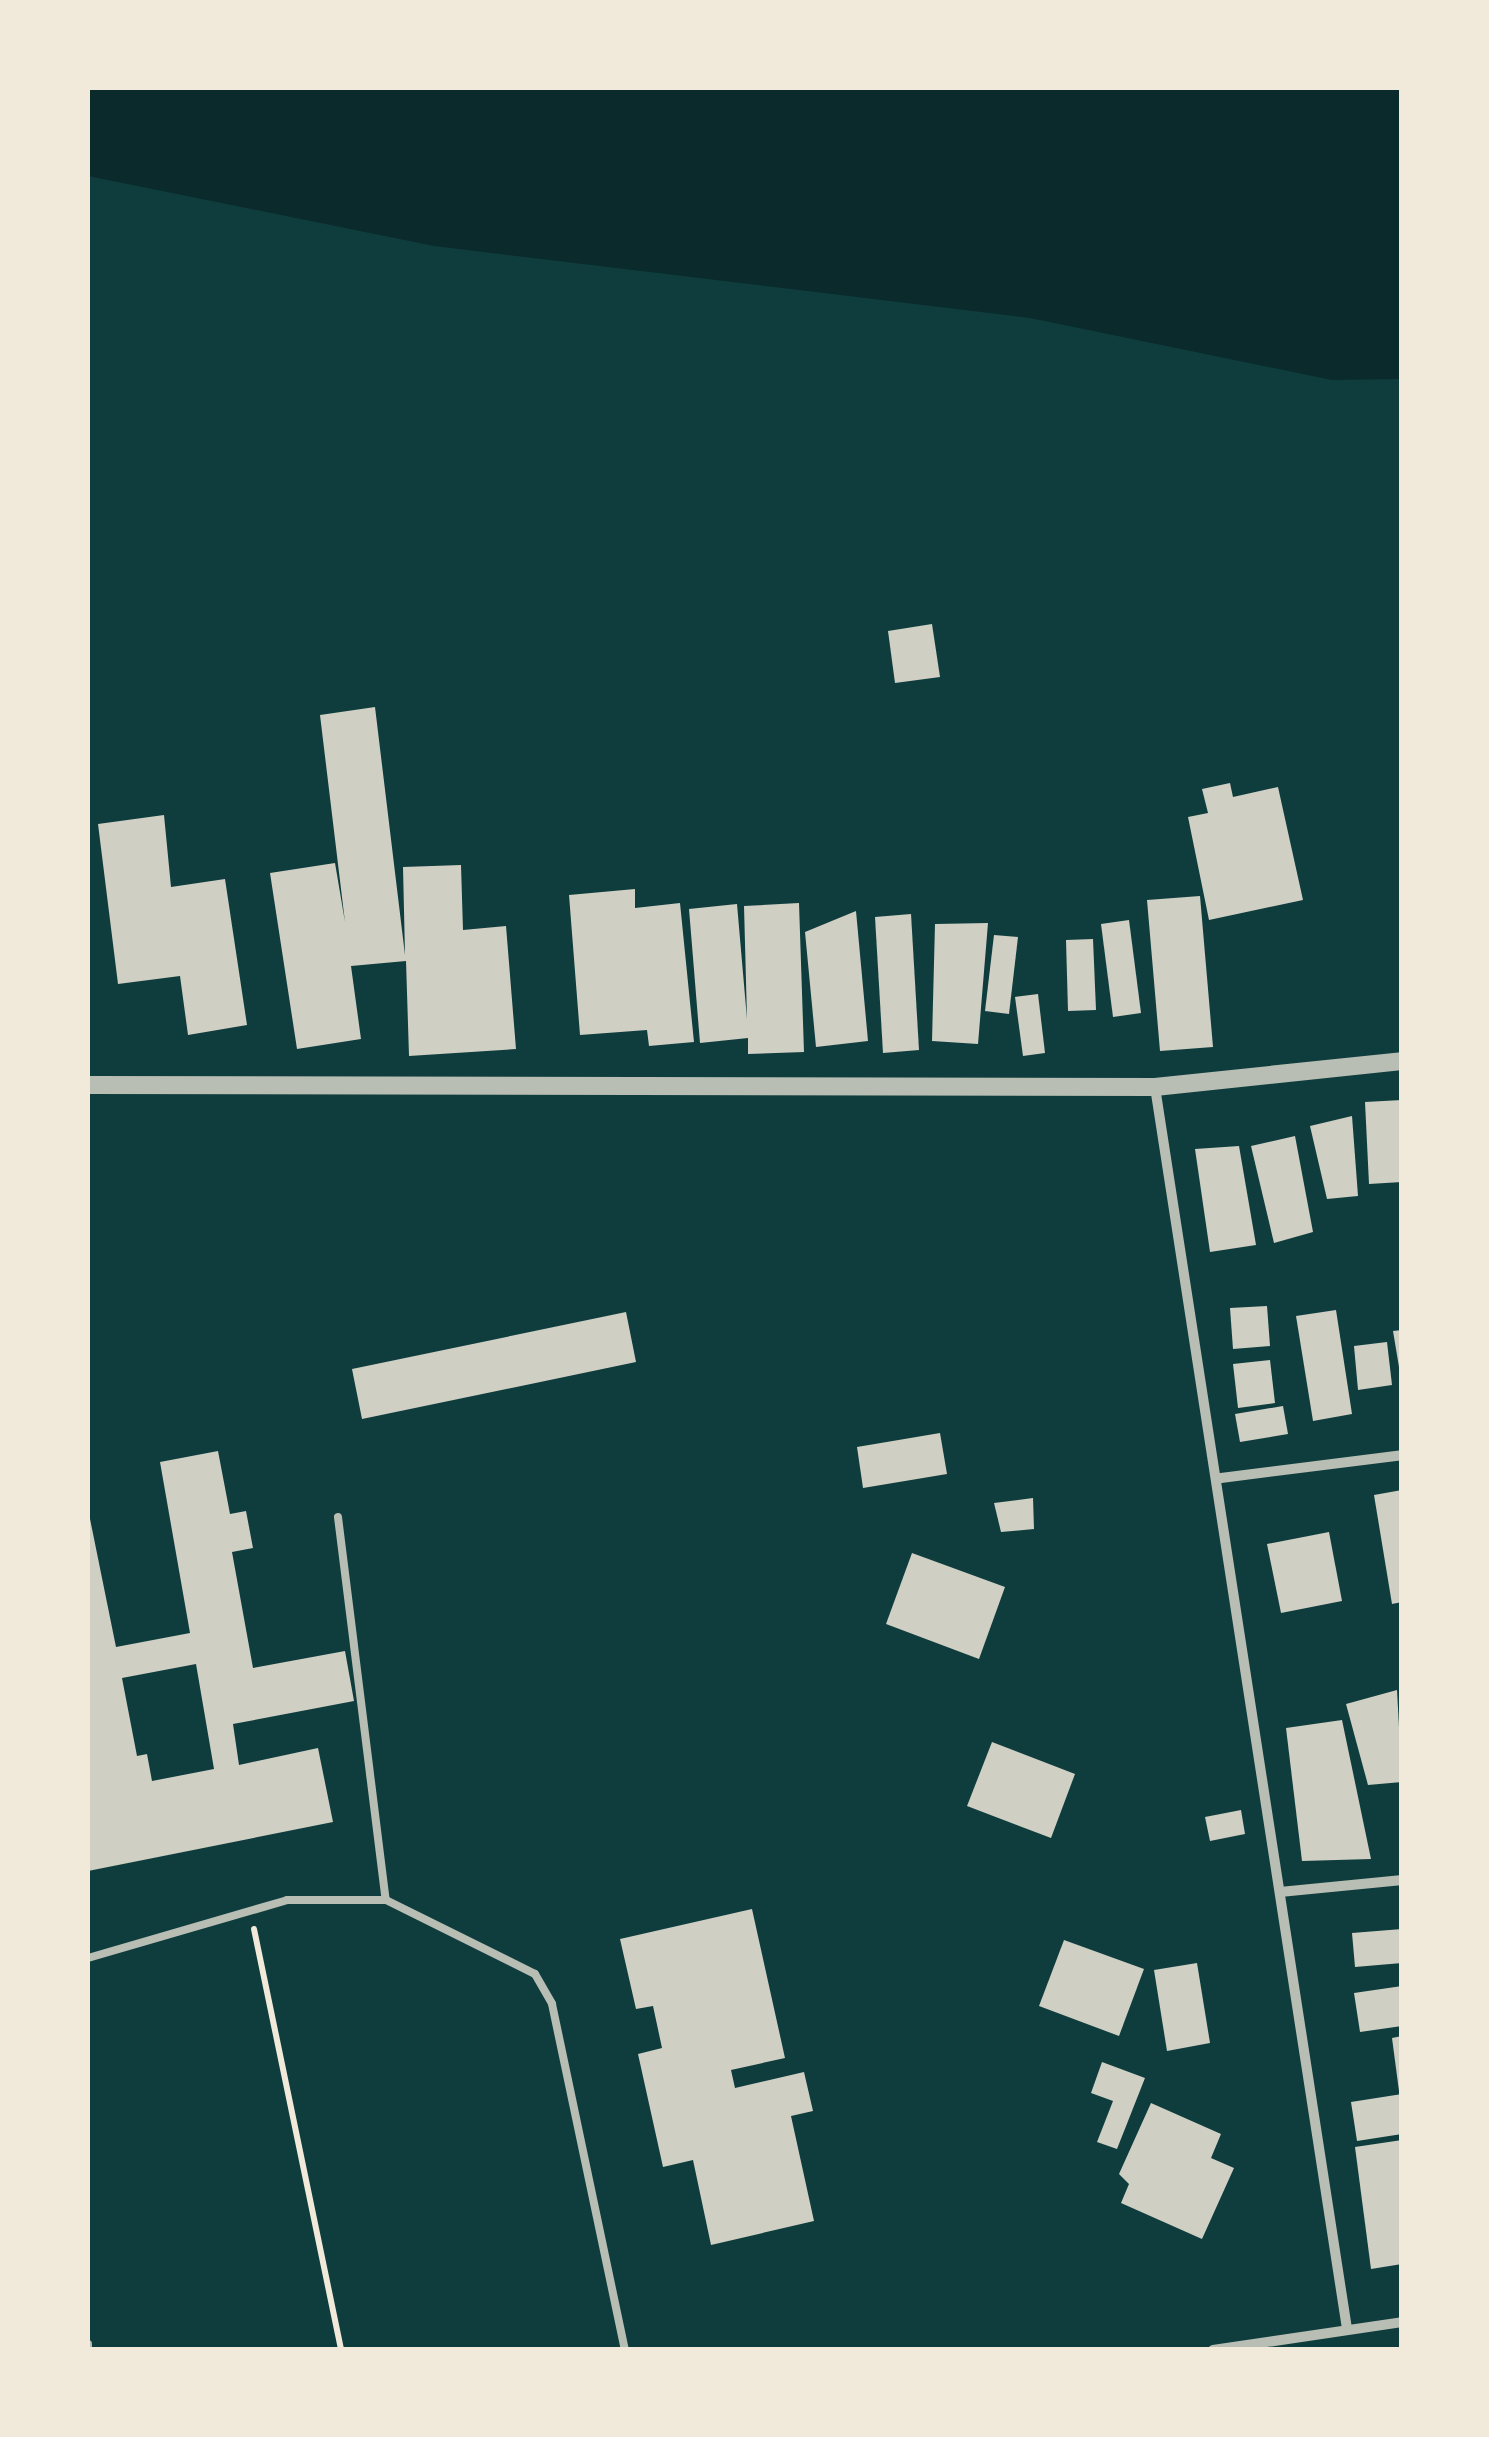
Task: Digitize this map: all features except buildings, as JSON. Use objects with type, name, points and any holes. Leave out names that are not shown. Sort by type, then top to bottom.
[{"type":"street","points":[[88,1085],[1155,1088],[1402,1061]]},
{"type":"street","points":[[1155,1088],[1221,1478],[1347,2329]]},
{"type":"street","points":[[1221,1478],[1402,1455]]},
{"type":"street","points":[[1280,1892],[1402,1880]]},
{"type":"street","points":[[1213,2350],[1402,2322]]},
{"type":"lane","points":[[338,1517],[386,1900]]},
{"type":"lane","points":[[88,1958],[250,1908],[386,1900],[546,1986],[625,2350]]},
{"type":"path","points":[[250,1908],[341,2350]]},
{"type":"water","points":[[88,88],[1401,88],[1401,379],[1332,380],[1030,318],[434,246],[88,176]]}]
